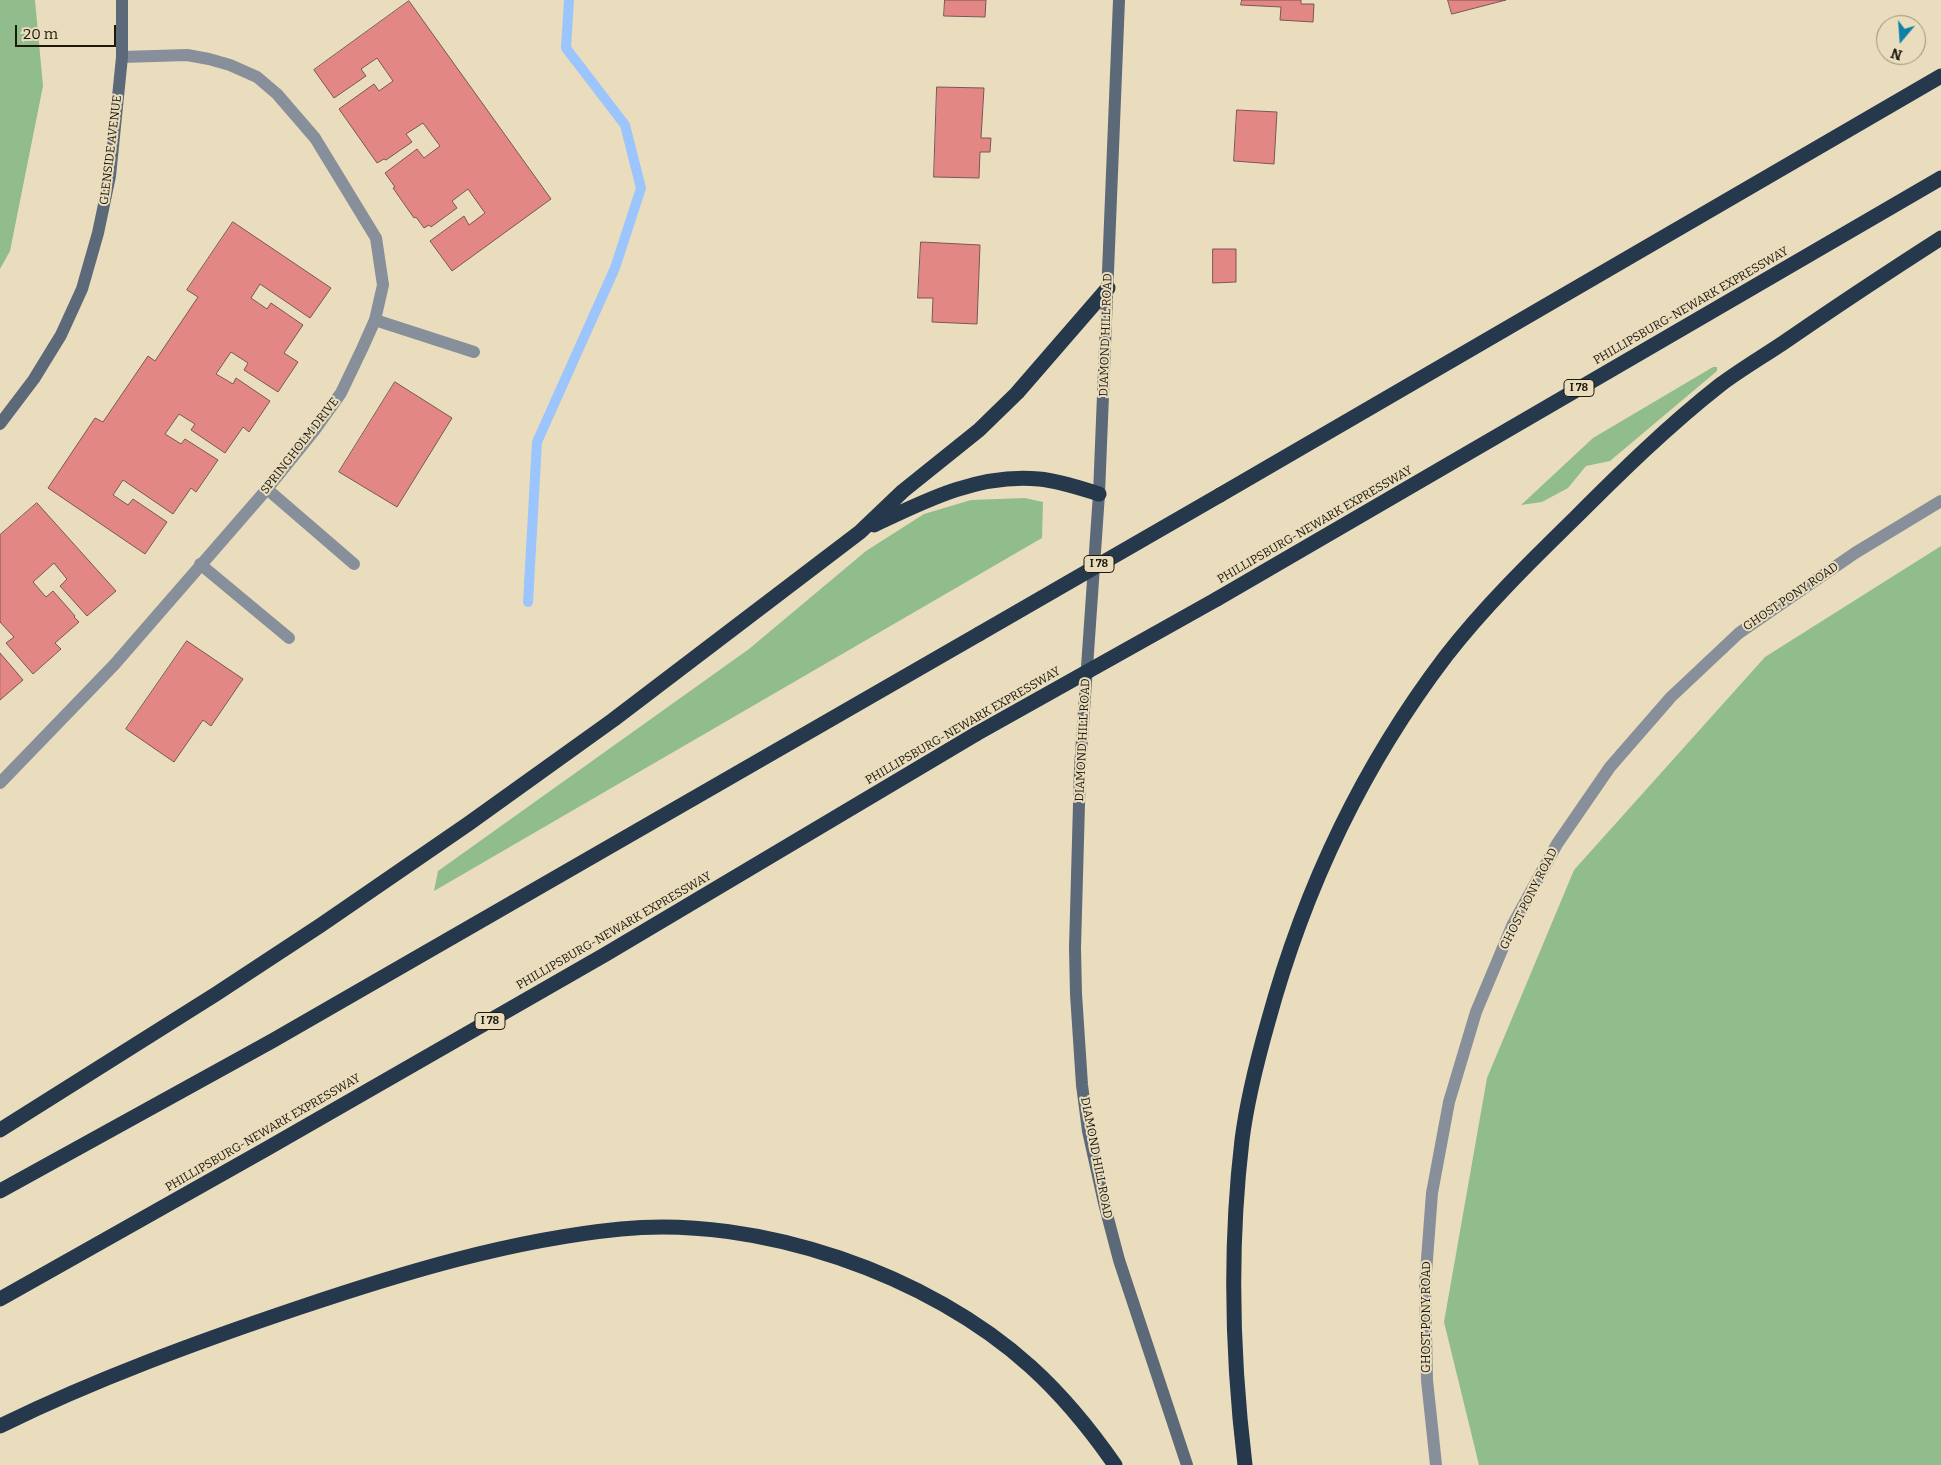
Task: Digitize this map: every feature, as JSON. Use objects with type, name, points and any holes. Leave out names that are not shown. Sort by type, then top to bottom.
[{"type":"highway","name":"I 78","points":[[0,1191],[272,1041],[1220,495],[1941,76]]},
{"type":"highway","name":"PHILLIPSBURG-NEWARK EXPRESSWAY","points":[[0,1299],[606,954],[976,734],[1216,599],[1941,178]]},
{"type":"highway","points":[[1245,1465],[1236,1367],[1232,1292],[1234,1227],[1242,1139],[1250,1090],[1281,974],[1317,877],[1357,793],[1408,709],[1447,655],[1491,603],[1631,462],[1720,386],[1857,292],[1941,238]]},
{"type":"highway","points":[[0,1130],[216,994],[321,925],[468,824],[613,720],[860,532],[903,491],[979,430],[1017,393],[1108,288]]},
{"type":"highway","points":[[860,532],[933,497],[986,481],[1011,478],[1039,479],[1061,482],[1099,494]]},
{"type":"highway","points":[[0,1426],[133,1368],[230,1331],[372,1283],[452,1261],[533,1242],[622,1229],[698,1227],[778,1240],[823,1253],[866,1268],[915,1290],[961,1315],[996,1339],[1029,1366],[1088,1427],[1115,1465]]},
{"type":"main road","name":"GLENSIDE AVENUE","points":[[0,424],[34,379],[60,335],[82,289],[98,233],[110,176],[122,57],[122,0]]},
{"type":"main road","name":"DIAMOND HILL ROAD","points":[[1119,0],[1099,494],[1080,768],[1075,948],[1078,1040],[1088,1131],[1112,1232],[1187,1465]]},
{"type":"street","name":"SPRINGHOLM DRIVE","points":[[0,783],[114,665],[267,489],[314,431],[341,394],[375,320],[383,284],[376,238],[315,138],[277,94],[257,77],[209,58],[187,55],[122,57]]},
{"type":"street","points":[[375,320],[474,352]]},
{"type":"street","points":[[267,489],[354,564]]},
{"type":"street","name":"GHOST PONY ROAD","points":[[1436,1465],[1427,1380],[1425,1286],[1432,1193],[1450,1102],[1476,1012],[1512,926],[1557,844],[1599,783],[1671,697],[1739,633],[1855,553],[1941,501]]},
{"type":"street","points":[[200,564],[289,638]]},
{"type":"green space","points":[[0,0],[35,0],[43,86],[10,251],[0,269]]},
{"type":"green space","points":[[1713,367],[1717,367],[1717,371],[1610,461],[1586,466],[1568,488],[1542,502],[1521,505],[1593,438]]},
{"type":"green space","points":[[1025,498],[1043,502],[1042,538],[434,891],[438,871],[749,649],[866,551],[924,514],[971,500]]},
{"type":"green space","points":[[1941,546],[1941,1465],[1479,1465],[1444,1322],[1487,1078],[1574,870],[1765,657]]},
{"type":"building","points":[[945,0],[986,0],[985,17],[944,16]]},
{"type":"building","points":[[1242,0],[1301,0],[1301,4],[1314,4],[1313,22],[1280,20],[1281,7],[1241,5]]},
{"type":"building","points":[[1448,0],[1506,0],[1452,14]]},
{"type":"building","points":[[409,1],[551,199],[452,271],[430,241],[464,216],[469,225],[485,213],[468,189],[452,201],[457,208],[431,227],[429,225],[424,228],[416,217],[414,218],[385,173],[417,149],[424,158],[440,146],[423,123],[406,134],[412,142],[386,160],[384,159],[377,163],[339,109],[374,84],[379,91],[393,81],[377,58],[361,69],[366,76],[334,98],[314,70]]},
{"type":"building","points":[[937,87],[984,88],[981,138],[991,138],[990,152],[980,152],[979,178],[934,177]]},
{"type":"building","points":[[1237,110],[1277,112],[1274,164],[1234,161]]},
{"type":"building","points":[[233,222],[331,288],[310,318],[260,284],[251,298],[267,309],[271,303],[303,325],[284,353],[298,362],[278,392],[244,370],[248,363],[231,352],[216,374],[233,384],[236,378],[270,401],[249,432],[243,427],[225,453],[191,430],[195,424],[179,414],[165,434],[181,444],[185,439],[218,460],[196,492],[191,488],[173,514],[123,480],[113,495],[128,505],[133,499],[167,522],[145,554],[48,488],[95,418],[103,422],[148,356],[155,361],[198,297],[187,290]]},
{"type":"building","points":[[921,242],[980,245],[977,324],[932,322],[933,298],[918,298]]},
{"type":"building","points":[[1213,249],[1236,249],[1236,282],[1213,283]]},
{"type":"building","points":[[395,382],[452,418],[397,507],[339,472]]},
{"type":"building","points":[[37,503],[116,591],[87,616],[60,586],[67,579],[54,563],[33,582],[46,597],[53,591],[79,622],[55,643],[61,649],[33,674],[6,643],[14,637],[0,622],[0,535]]},
{"type":"building","points":[[187,641],[243,679],[211,726],[203,720],[174,762],[126,729]]},
{"type":"building","points":[[0,653],[23,680],[0,700]]},
{"type":"waterway","points":[[528,602],[537,442],[615,268],[641,188],[625,125],[566,48],[569,0]]}]
